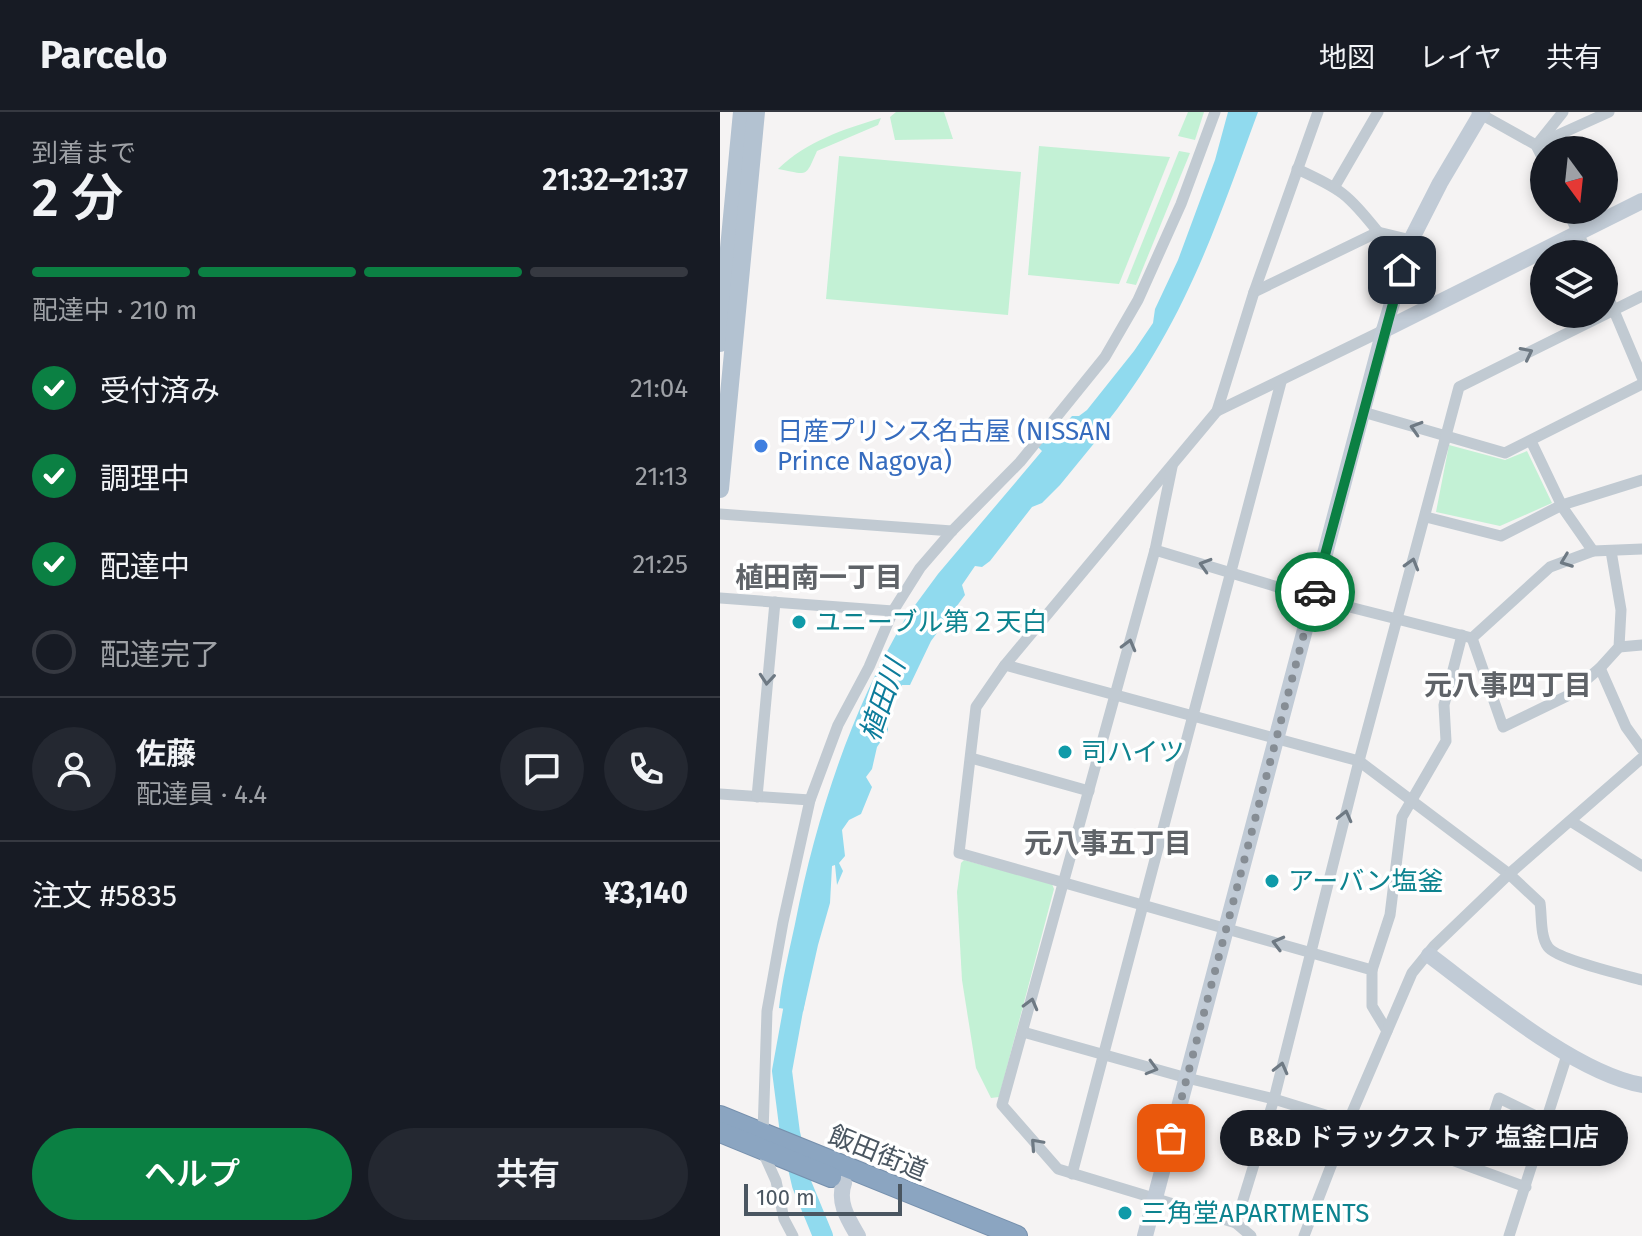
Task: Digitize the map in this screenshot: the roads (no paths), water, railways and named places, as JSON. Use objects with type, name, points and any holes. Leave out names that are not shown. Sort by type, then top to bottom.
[{"type":"highway","name":"飯田街道","points":[[720,1116],[771,1145],[979,1236]]},
{"type":"highway","points":[[720,1132],[771,1145]]},
{"type":"highway","name":"飯田街道","points":[[835,1174],[1017,1236]]},
{"type":"main road","points":[[720,489],[745,155],[742,112]]},
{"type":"main road","points":[[720,343],[727,196],[745,155],[756,112]]},
{"type":"street","points":[[793,1236],[784,1219],[771,1145],[767,1011],[810,800],[838,725],[869,667],[893,611],[920,568],[1020,462],[1105,357],[1138,300],[1181,204],[1215,112]]},
{"type":"street","points":[[1318,112],[1254,292],[1217,411],[1005,665],[976,707],[959,853],[1372,970]]},
{"type":"street","points":[[1335,186],[1378,112]]},
{"type":"street","points":[[1543,136],[1563,112]]},
{"type":"street","points":[[1556,136],[1609,112]]},
{"type":"street","points":[[1145,1236],[1384,330],[1411,240],[1480,113],[1530,142]]},
{"type":"street","points":[[1297,169],[1335,186],[1351,198],[1378,232],[1411,240]]},
{"type":"street","points":[[1217,411],[1642,201]]},
{"type":"street","points":[[1573,224],[1581,240]]},
{"type":"street","points":[[1254,292],[1378,232]]},
{"type":"street","points":[[1618,308],[1642,296]]},
{"type":"street","points":[[1618,317],[1642,377]]},
{"type":"street","points":[[1236,1223],[1274,1099],[1359,761],[1459,387],[1577,328]]},
{"type":"street","points":[[1072,1174],[1281,382]]},
{"type":"street","points":[[1363,412],[1505,453],[1642,384]]},
{"type":"street","points":[[1531,441],[1562,505],[1593,551]]},
{"type":"street","points":[[1172,465],[1155,550],[1002,1105],[1058,1169],[1236,1223],[1251,1236]]},
{"type":"street","points":[[1426,517],[1501,536],[1562,505],[1642,480]]},
{"type":"street","points":[[720,514],[952,531]]},
{"type":"street","points":[[1387,1031],[1372,1006],[1372,970],[1390,915],[1402,817],[1446,741],[1444,705],[1467,637],[1550,567],[1593,551],[1642,549]]},
{"type":"street","points":[[1155,550],[1314,598],[1467,637]]},
{"type":"street","points":[[1467,637],[1503,727],[1567,696],[1619,647],[1621,610],[1611,551]]},
{"type":"street","points":[[720,598],[893,611]]},
{"type":"street","points":[[757,797],[775,602]]},
{"type":"street","points":[[1619,647],[1642,645]]},
{"type":"street","points":[[1005,665],[1359,761],[1509,874],[1540,903],[1548,949],[1561,956],[1642,980]]},
{"type":"street","points":[[1600,668],[1626,727],[1642,749]]},
{"type":"street","points":[[971,758],[1089,791]]},
{"type":"street","points":[[1304,1236],[1348,1122],[1412,973],[1434,946],[1509,874],[1642,758]]},
{"type":"street","points":[[720,794],[810,800]]},
{"type":"street","points":[[1572,822],[1642,866]]},
{"type":"street","points":[[1429,955],[1567,1055],[1630,1083],[1642,1085]]},
{"type":"street","points":[[1023,1032],[1274,1099],[1348,1122],[1526,1187]]},
{"type":"street","points":[[1509,1236],[1567,1055]]},
{"type":"street","points":[[1476,1168],[1499,1098],[1546,1121]]},
{"type":"street","points":[[835,1174],[845,1216],[858,1236]]},
{"type":"water","points":[[1228,112],[1258,112],[1210,239],[1174,317],[1129,393],[1100,431],[1100,436],[1060,485],[1042,503],[1032,507],[990,561],[982,567],[975,566],[962,585],[965,595],[931,641],[910,685],[902,685],[888,711],[888,731],[877,747],[872,769],[866,777],[872,787],[861,814],[849,820],[842,830],[845,856],[839,863],[843,871],[837,885],[835,865],[832,866],[830,903],[803,1012],[779,1008],[813,845],[837,767],[868,691],[905,619],[906,610],[910,612],[938,574],[1042,451],[1037,446],[1047,433],[1053,438],[1072,416],[1079,416],[1087,410],[1153,323],[1155,309],[1178,260],[1215,160]]},
{"type":"waterway","name":"植田川","points":[[798,983],[782,1071],[790,1133],[802,1185],[823,1236]]},
{"type":"place","name":"日産プリンス名古屋 (NISSAN Prince Nagoya)","points":[[761,446]]},
{"type":"place","name":"ユニーブル第２天白","points":[[799,622]]},
{"type":"place","name":"司ハイツ","points":[[1065,752]]},
{"type":"place","name":"アーバン塩釜","points":[[1272,881]]},
{"type":"place","name":"B&D ドラックストア 塩釜口店","points":[[1171,1138]]},
{"type":"place","name":"三角堂APARTMENTS","points":[[1125,1213]]},
{"type":"district","name":"植田南一丁目","points":[[819,577]]},
{"type":"district","name":"元八事四丁目","points":[[1508,685]]},
{"type":"district","name":"元八事五丁目","points":[[1108,843]]}]
